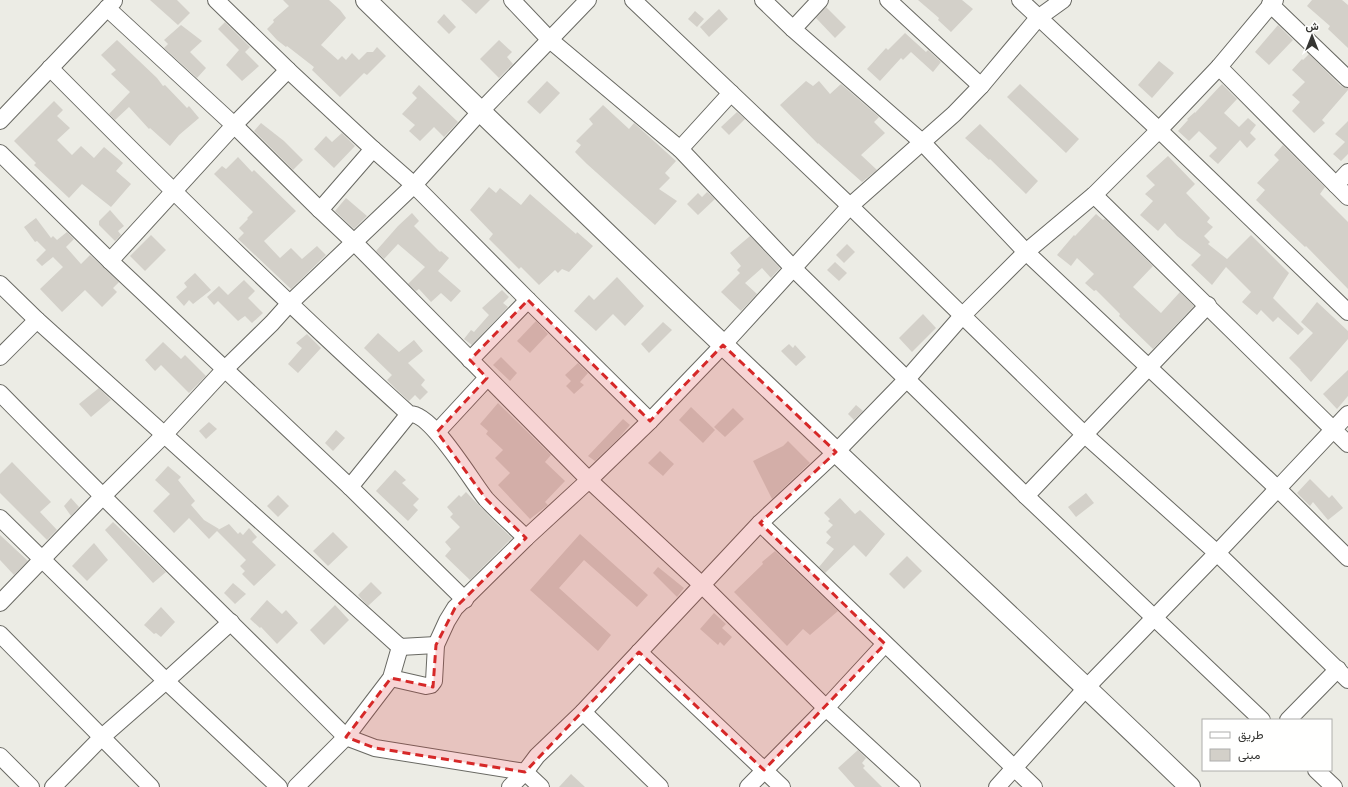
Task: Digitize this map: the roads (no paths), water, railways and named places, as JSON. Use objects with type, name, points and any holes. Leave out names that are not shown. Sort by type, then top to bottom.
[{"type":"street","points":[[216,0],[288,70],[414,185],[650,421]]},
{"type":"street","points":[[366,0],[480,112],[723,345],[1087,687],[1190,787]]},
{"type":"street","points":[[512,0],[550,40],[680,149],[793,268],[1026,496],[1261,719]]},
{"type":"street","points":[[0,603],[164,435],[225,368],[414,185],[480,112],[588,0]]},
{"type":"street","points":[[633,0],[850,206],[1084,434],[1217,554],[1343,675],[1289,719]]},
{"type":"street","points":[[763,0],[793,29],[922,142],[1026,252],[1278,489],[1348,558]]},
{"type":"street","points":[[793,29],[820,0]]},
{"type":"street","points":[[888,0],[981,86]]},
{"type":"street","points":[[1020,0],[1159,130],[1348,312]]},
{"type":"street","points":[[391,678],[426,686],[431,685],[434,681],[436,645],[455,608],[465,600],[526,538],[650,421],[723,345],[850,206],[954,114],[981,86],[1038,18],[1063,0]]},
{"type":"street","points":[[510,787],[525,772],[537,756],[583,712],[760,523],[836,452],[907,379],[962,316],[1026,252],[1094,195],[1159,130],[1219,67],[1272,2],[1348,79]]},
{"type":"street","points":[[0,121],[111,4],[355,243],[589,480],[702,585],[826,708],[912,787]]},
{"type":"street","points":[[1219,67],[1348,197]]},
{"type":"street","points":[[50,68],[174,192],[290,304],[409,414],[415,414],[422,417],[437,432],[486,499],[526,538]]},
{"type":"street","points":[[110,261],[234,125],[288,70]]},
{"type":"street","points":[[680,149],[731,93]]},
{"type":"street","points":[[320,210],[373,149]]},
{"type":"street","points":[[0,153],[110,261],[350,487],[465,600]]},
{"type":"street","points":[[1336,185],[1348,172]]},
{"type":"street","points":[[1094,195],[1208,305],[1348,444]]},
{"type":"street","points":[[0,284],[37,320],[400,647],[436,645]]},
{"type":"street","points":[[470,360],[528,300]]},
{"type":"street","points":[[1026,496],[1208,305]]},
{"type":"street","points":[[0,357],[37,320]]},
{"type":"street","points":[[437,432],[487,378]]},
{"type":"street","points":[[0,393],[102,497],[231,622],[346,737],[375,748],[525,772],[541,787]]},
{"type":"street","points":[[350,487],[409,414]]},
{"type":"street","points":[[998,787],[1087,687],[1217,554],[1348,414]]},
{"type":"street","points":[[0,518],[166,681],[278,787]]},
{"type":"street","points":[[760,523],[1034,787]]},
{"type":"street","points":[[53,787],[102,737],[231,622]]},
{"type":"street","points":[[0,634],[152,787]]},
{"type":"street","points":[[748,787],[826,708],[885,644]]},
{"type":"street","points":[[296,787],[346,737],[391,678],[400,647]]},
{"type":"street","points":[[639,652],[782,787]]},
{"type":"street","points":[[583,712],[660,787]]},
{"type":"street","points":[[0,756],[31,787]]},
{"type":"street","points":[[1317,771],[1334,787]]}]
